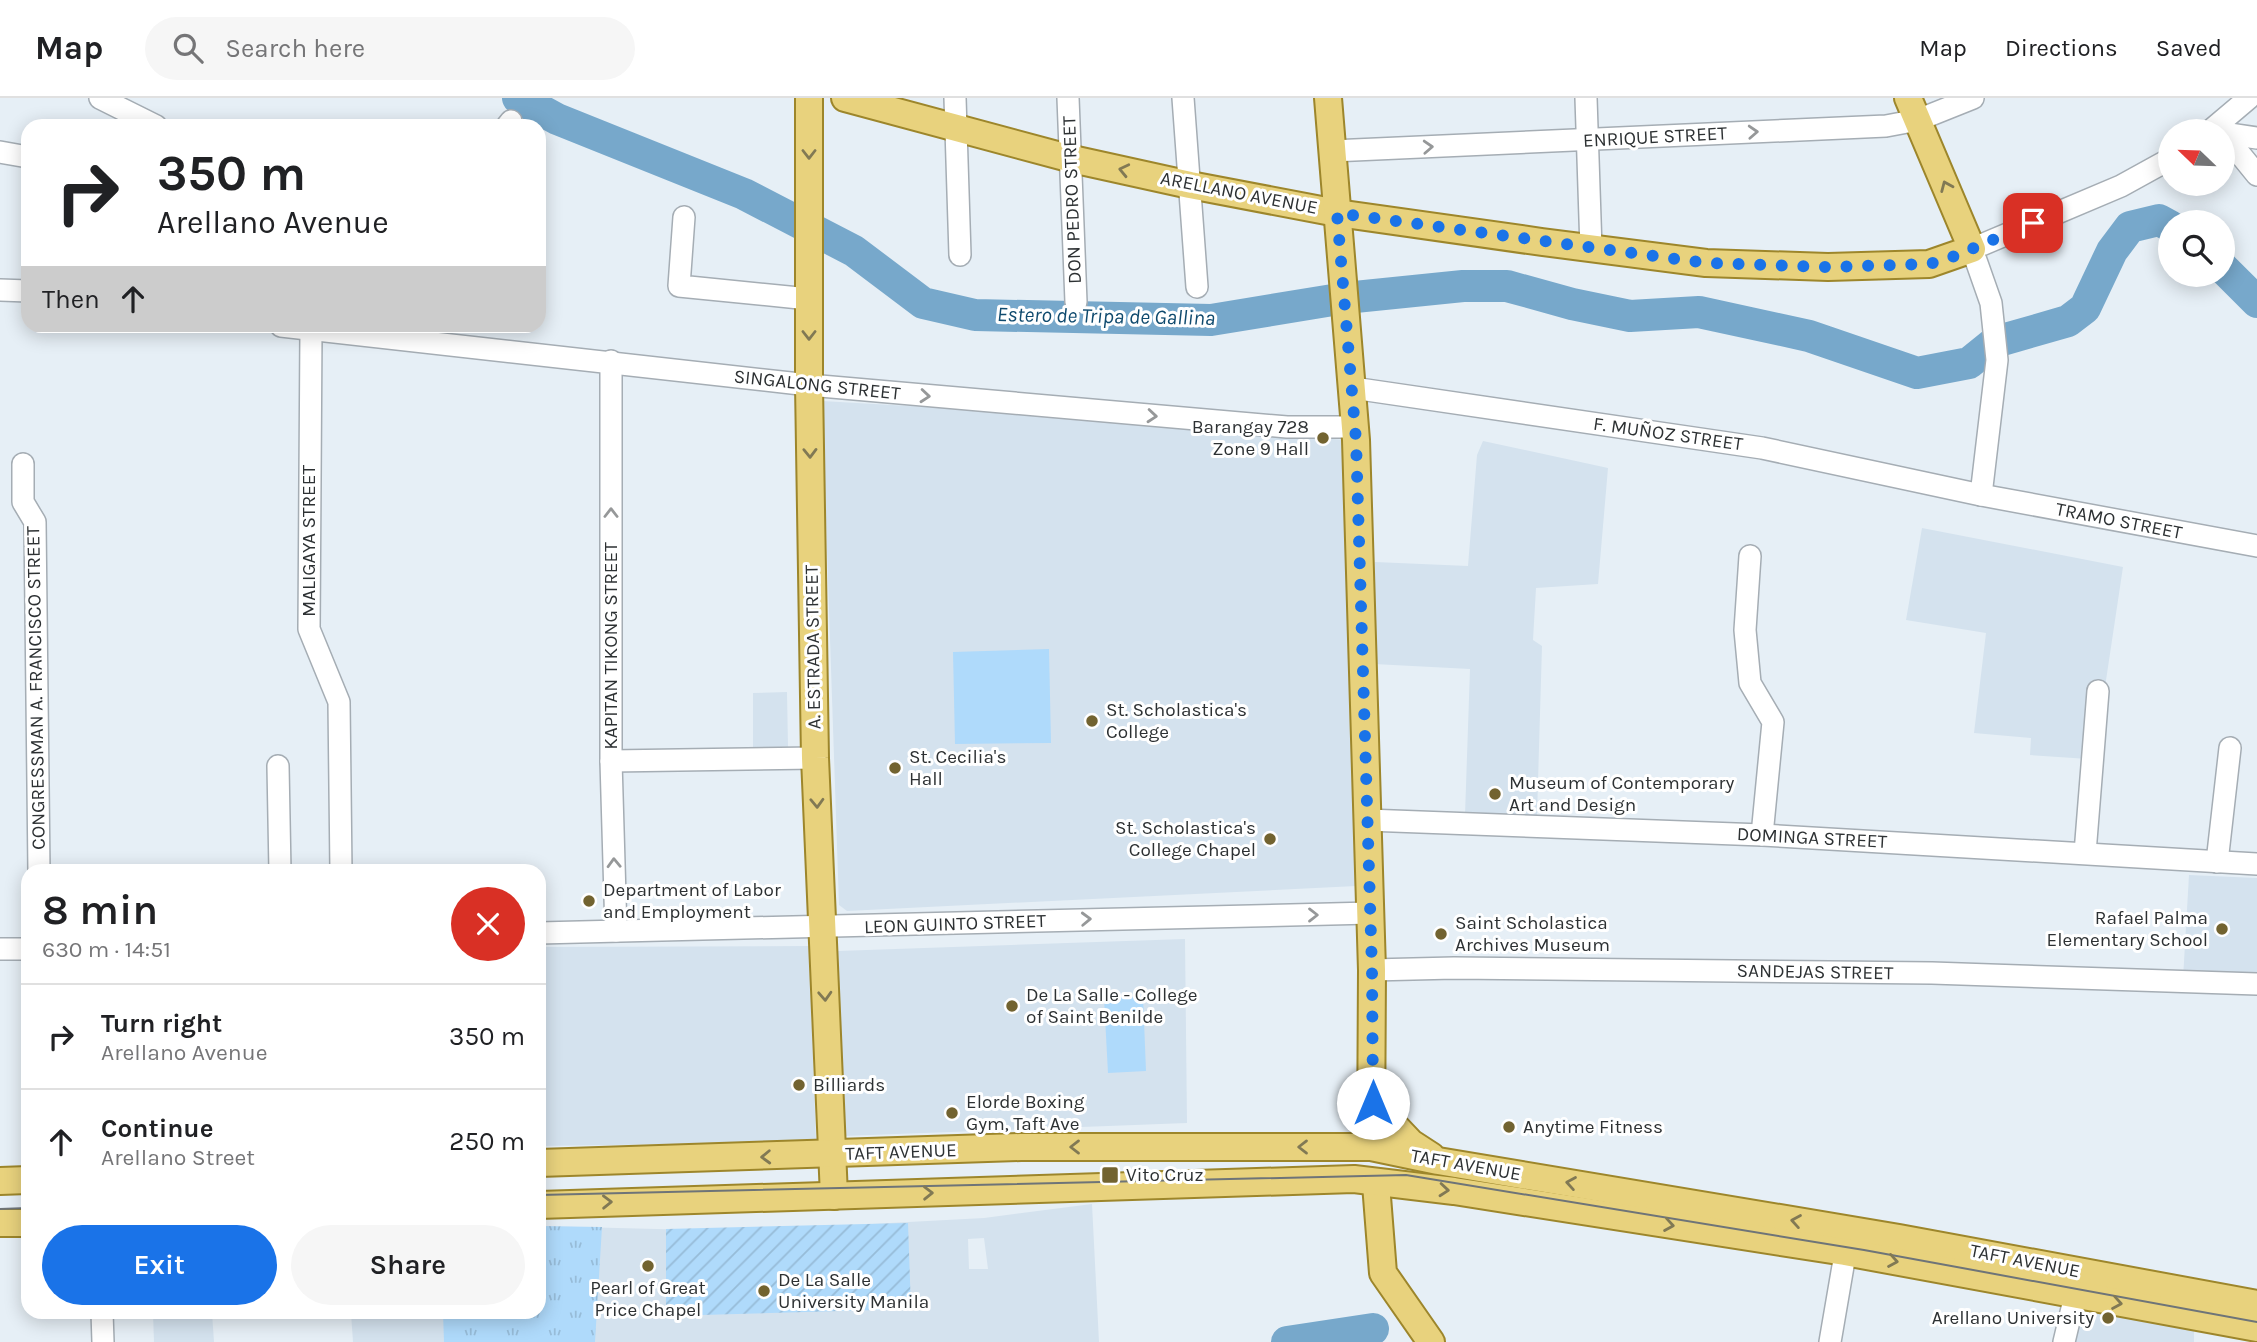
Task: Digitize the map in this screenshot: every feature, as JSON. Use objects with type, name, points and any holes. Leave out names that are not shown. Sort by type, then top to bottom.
[{"type":"main road","name":"A. ESTRADA STREET","points":[[809,98],[808,385],[815,758],[834,1196]]},
{"type":"main road","name":"ARELLANO AVENUE","points":[[845,98],[1072,159],[1191,185],[1337,213],[1591,248],[1706,263],[1828,267],[1929,264],[1972,249]]},
{"type":"main road","points":[[1328,98],[1355,427],[1371,913],[1371,1147]]},
{"type":"main road","points":[[1913,109],[1972,249]]},
{"type":"main road","points":[[1373,1103],[1411,1143],[1438,1161]]},
{"type":"main road","name":"TAFT AVENUE","points":[[546,1163],[1021,1147],[1371,1147],[2078,1284],[2257,1328]]},
{"type":"main road","name":"TAFT AVENUE","points":[[546,1205],[1354,1179],[1376,1184],[1454,1191],[1847,1241]]},
{"type":"main road","points":[[0,1181],[21,1180]]},
{"type":"main road","points":[[1376,1184],[1383,1273],[1430,1342]]},
{"type":"main road","points":[[0,1223],[21,1223]]},
{"type":"main road","name":"TAFT AVENUE","points":[[2078,1284],[2257,1304]]},
{"type":"street","points":[[100,98],[142,119]]},
{"type":"street","points":[[955,98],[960,255]]},
{"type":"street","name":"DON PEDRO STREET","points":[[1068,98],[1076,302]]},
{"type":"street","points":[[1182,98],[1197,287]]},
{"type":"street","points":[[1586,98],[1591,248]]},
{"type":"street","name":"ENRIQUE STREET","points":[[1332,151],[1886,126],[1913,109],[1973,98]]},
{"type":"street","points":[[2230,119],[2249,98]]},
{"type":"street","points":[[2235,134],[2257,138]]},
{"type":"street","points":[[2235,150],[2257,175]]},
{"type":"street","points":[[0,152],[21,156]]},
{"type":"street","points":[[1981,495],[1997,360],[1991,303],[1972,249],[2122,186],[2158,166]]},
{"type":"street","points":[[684,217],[679,286],[809,299]]},
{"type":"street","points":[[0,290],[21,291]]},
{"type":"street","name":"MALIGAYA STREET","points":[[311,333],[309,629],[339,702],[341,864]]},
{"type":"street","name":"SINGALONG STREET","points":[[416,333],[611,361],[808,385],[1287,427],[1355,427]]},
{"type":"street","name":"KAPITAN TIKONG STREET","points":[[611,361],[611,761],[616,931]]},
{"type":"street","name":"F. MUÑOZ STREET","points":[[1353,388],[1762,448],[1981,495]]},
{"type":"street","name":"CONGRESSMAN A. FRANCISCO STREET","points":[[23,464],[23,502],[35,522],[40,864]]},
{"type":"street","name":"TRAMO STREET","points":[[1981,495],[2257,546]]},
{"type":"street","points":[[1750,556],[1745,630],[1750,683],[1773,722],[1762,835]]},
{"type":"street","points":[[2085,853],[2098,691]]},
{"type":"street","points":[[2217,862],[2230,748]]},
{"type":"street","points":[[611,761],[815,758]]},
{"type":"street","points":[[278,766],[280,864]]},
{"type":"street","name":"DOMINGA STREET","points":[[1367,820],[1762,835],[2257,864]]},
{"type":"street","name":"LEON GUINTO STREET","points":[[546,933],[822,928],[1157,916],[1371,913]]},
{"type":"street","points":[[0,949],[21,949]]},
{"type":"street","name":"SANDEJAS STREET","points":[[1372,970],[1454,968],[1932,973],[2257,984]]},
{"type":"street","points":[[1830,1342],[1847,1241]]},
{"type":"street","points":[[2064,1342],[2078,1284]]},
{"type":"street","points":[[102,1319],[103,1342]]},
{"type":"shaded area","name":"St. Scholastica's College","points":[[822,401],[1048,414],[1344,440],[1356,886],[847,911],[839,905]]},
{"type":"shaded area","points":[[1483,441],[1608,468],[1598,584],[1536,588],[1533,640],[1542,646],[1537,816],[1465,815],[1470,669],[1374,664],[1375,562],[1468,566],[1477,455]]},
{"type":"shaded area","points":[[1922,528],[2123,567],[2105,687],[2088,759],[2030,755],[2031,738],[1974,733],[1986,633],[1906,620]]},
{"type":"shaded area","points":[[787,692],[788,747],[753,747],[753,693]]},
{"type":"shaded area","name":"Rafael Palma Elementary School","points":[[2189,875],[2257,878],[2257,983],[2183,979]]},
{"type":"shaded area","name":"De La Salle - College of Saint Benilde","points":[[1185,939],[1187,1123],[843,1136],[838,951]]},
{"type":"shaded area","points":[[809,946],[816,1142],[546,1146],[546,947]]},
{"type":"shaded area","name":"De La Salle University Manila","points":[[1092,1204],[1099,1342],[353,1342],[351,1319],[546,1319],[546,1226],[696,1230],[984,1218]],"holes":[[[984,1238],[988,1269],[969,1269],[968,1239]]]},
{"type":"shaded area","name":"Arellano University","points":[[2081,1307],[2194,1329],[2194,1342],[2073,1342]]},
{"type":"shaded area","points":[[153,1319],[212,1319],[214,1342],[154,1342]]},
{"type":"green space","points":[[1049,649],[1051,743],[955,744],[953,652]]},
{"type":"green space","points":[[1143,996],[1146,1071],[1108,1073],[1104,998]]},
{"type":"green space","points":[[908,1223],[911,1309],[666,1316],[666,1229]]},
{"type":"green space","points":[[546,1226],[602,1227],[595,1342],[444,1342],[443,1319],[546,1319]]},
{"type":"waterway","name":"Estero de Tripa de Gallina","points":[[518,98],[557,119],[744,194],[854,251],[923,303],[975,315],[1211,320],[1345,298],[1463,286],[1507,286],[1630,316],[1699,312],[1809,336],[1917,373],[1969,363],[1995,342],[2068,321],[2085,308],[2112,251],[2130,227],[2158,220]]},
{"type":"waterway","name":"Estero de Tripa de Gallina","points":[[2235,280],[2257,302]]},
{"type":"waterway","points":[[1287,1342],[1373,1329]]},
{"type":"tram line","points":[[546,1195],[1406,1175],[1864,1250],[2257,1322]]},
{"type":"tram line","points":[[0,1209],[21,1208]]},
{"type":"place","name":"Barangay 728 Zone 9 Hall","points":[[1323,438]]},
{"type":"place","name":"St. Scholastica's College","points":[[1092,721]]},
{"type":"place","name":"St. Cecilia's Hall","points":[[895,768]]},
{"type":"place","name":"Museum of Contemporary Art and Design","points":[[1495,794]]},
{"type":"place","name":"St. Scholastica's College Chapel","points":[[1270,839]]},
{"type":"place","name":"Department of Labor and Employment","points":[[589,901]]},
{"type":"place","name":"Rafael Palma Elementary School","points":[[2222,929]]},
{"type":"place","name":"Saint Scholastica Archives Museum","points":[[1441,934]]},
{"type":"place","name":"De La Salle - College of Saint Benilde","points":[[1012,1006]]},
{"type":"place","name":"Billiards","points":[[799,1085]]},
{"type":"place","name":"Elorde Boxing Gym, Taft Ave","points":[[952,1113]]},
{"type":"place","name":"Anytime Fitness","points":[[1509,1127]]},
{"type":"place","name":"Vito Cruz","points":[[1110,1175]]},
{"type":"place","name":"Pearl of Great Price Chapel","points":[[648,1266]]},
{"type":"place","name":"De La Salle University Manila","points":[[764,1291]]},
{"type":"place","name":"Arellano University","points":[[2108,1318]]},
{"type":"route","points":[[1373,1103],[1371,913],[1356,440],[1337,213],[1706,263],[1828,267],[1929,264],[1950,258],[2033,223]]}]
